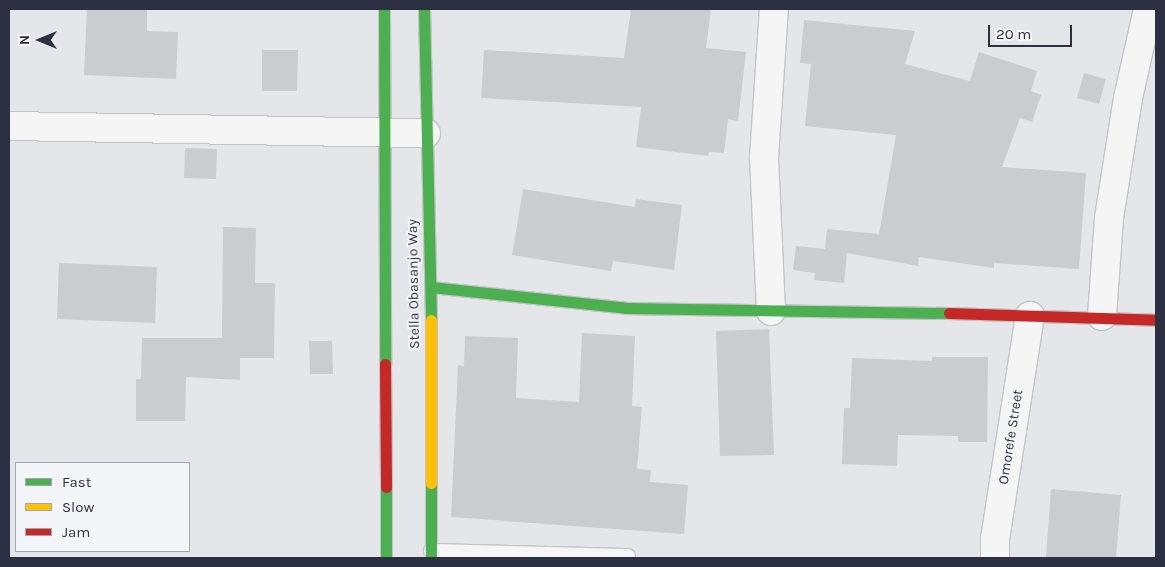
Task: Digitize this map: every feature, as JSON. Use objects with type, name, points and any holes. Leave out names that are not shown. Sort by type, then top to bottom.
[{"type":"street","points":[[384,9],[386,558]]},
{"type":"street","name":"Stella Obasanjo Way","points":[[424,9],[430,287],[431,554]]},
{"type":"street","points":[[772,311],[764,158],[774,9]]},
{"type":"street","points":[[1102,316],[1109,218],[1128,98],[1148,9]]},
{"type":"street","points":[[9,126],[426,133]]},
{"type":"street","points":[[430,287],[626,308],[1102,316],[1156,320]]},
{"type":"street","name":"Omorefe Street","points":[[995,558],[995,539],[1030,316]]},
{"type":"lane","points":[[431,554],[628,556]]},
{"type":"building","points":[[87,9],[147,9],[147,31],[178,32],[176,79],[84,75]]},
{"type":"building","points":[[631,9],[711,9],[706,48],[746,52],[738,121],[728,119],[724,153],[709,152],[708,156],[636,147],[641,107],[481,98],[484,50],[624,58]]},
{"type":"building","points":[[804,20],[915,31],[905,64],[970,81],[979,52],[1037,71],[1031,91],[1041,95],[1032,122],[1020,118],[1002,167],[1086,173],[1079,269],[994,263],[994,268],[919,257],[918,266],[847,253],[844,283],[814,280],[815,273],[793,270],[796,246],[825,249],[827,229],[879,234],[896,135],[805,126],[811,64],[800,63]]},
{"type":"building","points":[[262,50],[298,50],[297,91],[262,91]]},
{"type":"building","points":[[1084,73],[1106,79],[1099,104],[1077,98]]},
{"type":"building","points":[[185,148],[217,149],[216,179],[184,178]]},
{"type":"building","points":[[523,189],[635,207],[636,199],[682,205],[674,270],[613,261],[611,271],[512,255]]},
{"type":"building","points":[[223,227],[256,228],[255,283],[275,283],[274,358],[240,358],[240,380],[186,377],[185,421],[136,421],[136,379],[141,379],[142,338],[222,338]]},
{"type":"building","points":[[59,263],[157,267],[155,323],[57,319]]},
{"type":"building","points":[[769,329],[774,455],[720,456],[716,331]]},
{"type":"building","points":[[582,333],[635,336],[632,406],[642,407],[637,469],[651,470],[650,482],[688,485],[684,534],[451,517],[458,365],[464,366],[465,336],[518,338],[516,398],[579,402]]},
{"type":"building","points":[[309,341],[332,341],[333,374],[310,374]]},
{"type":"building","points":[[932,357],[988,357],[987,442],[958,442],[958,436],[898,435],[897,466],[842,464],[844,408],[850,408],[852,358],[932,361]]},
{"type":"building","points":[[1051,489],[1121,495],[1116,558],[1046,557]]},
{"type":"traffic: fast","points":[[384,9],[385,364]]},
{"type":"traffic: fast","points":[[424,9],[431,320]]},
{"type":"traffic: fast","points":[[431,287],[626,308],[949,313]]},
{"type":"traffic: fast","points":[[431,483],[431,558]]},
{"type":"traffic: fast","points":[[386,487],[386,558]]},
{"type":"traffic: slow","points":[[431,320],[431,483]]},
{"type":"traffic: jam","points":[[949,313],[1156,320]]},
{"type":"traffic: jam","points":[[385,364],[386,487]]}]
